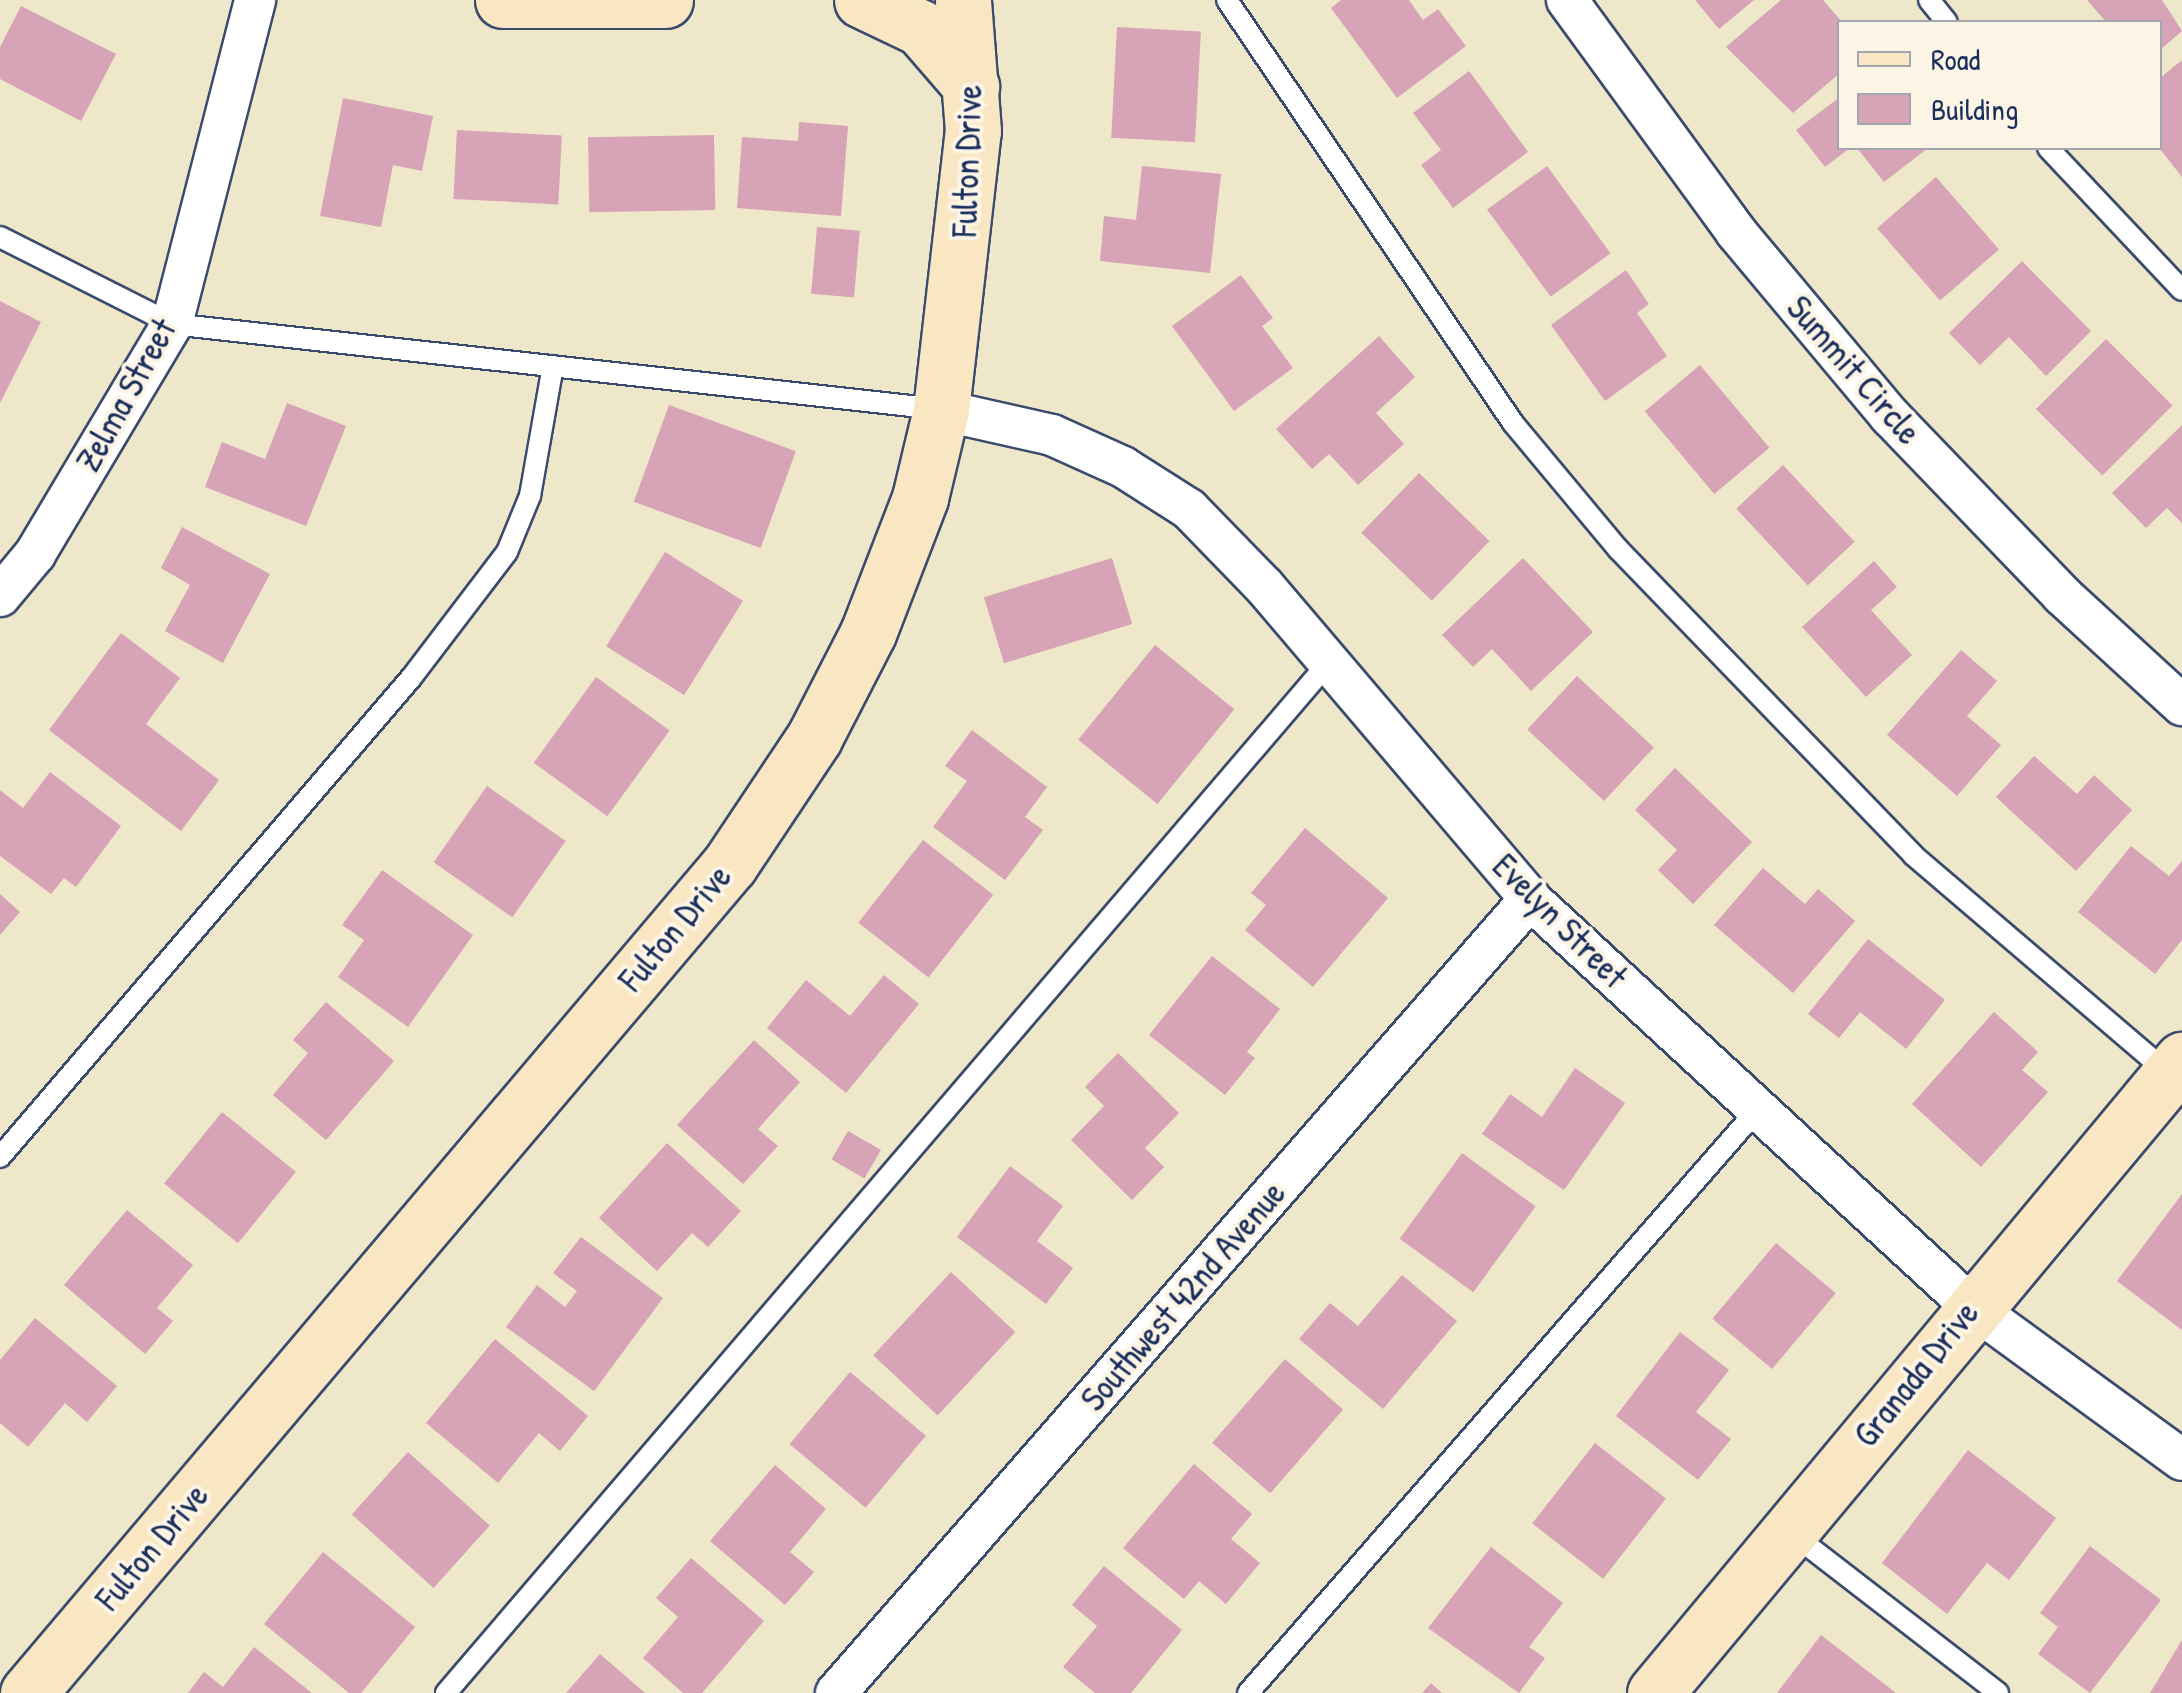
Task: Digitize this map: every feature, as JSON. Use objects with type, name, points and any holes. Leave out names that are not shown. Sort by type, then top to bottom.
[{"type":"main road","points":[[502,0],[664,0]]},
{"type":"main road","points":[[862,0],[921,28],[971,86]]},
{"type":"main road","name":"Fulton Drive","points":[[28,1693],[730,864],[814,738],[868,632],[920,498],[942,410],[966,234],[971,86],[964,0]]},
{"type":"main road","name":"Granada Drive","points":[[1655,1693],[1971,1306],[2178,1073]]},
{"type":"street","name":"Zelma Street","points":[[0,596],[35,554],[172,324],[256,0]]},
{"type":"street","name":"Summit Circle","points":[[1567,0],[1736,232],[1890,416],[2062,595],[2182,705]]},
{"type":"street","name":"Evelyn Street","points":[[942,410],[1052,435],[1189,509],[1328,662],[1530,899],[1971,1306],[2182,1460]]},
{"type":"street","name":"Southwest 42nd Avenue","points":[[836,1693],[1530,899]]},
{"type":"lane","points":[[1227,0],[1513,423],[1618,549],[1913,854],[2178,1073]]},
{"type":"lane","points":[[1929,0],[1945,20]]},
{"type":"lane","points":[[2050,150],[2182,290]]},
{"type":"lane","points":[[0,237],[172,324],[942,410]]},
{"type":"lane","points":[[0,1156],[411,678],[507,552],[530,496],[552,366]]},
{"type":"lane","points":[[446,1693],[1328,662]]},
{"type":"lane","points":[[1248,1693],[1758,1110]]},
{"type":"lane","points":[[1788,1530],[1998,1693]]},
{"type":"building","points":[[1341,0],[1409,0],[1423,20],[1438,9],[1466,46],[1397,98],[1331,8]]},
{"type":"building","points":[[1695,0],[1754,0],[1719,29]]},
{"type":"building","points":[[1781,0],[1823,0],[1840,20],[1837,20],[1837,76],[1793,113],[1726,47]]},
{"type":"building","points":[[2087,0],[2162,0],[2182,31],[2162,48],[2162,20],[2104,20]]},
{"type":"building","points":[[21,6],[116,54],[81,121],[0,79],[0,47]]},
{"type":"building","points":[[1117,27],[1201,31],[1195,142],[1111,138]]},
{"type":"building","points":[[2182,60],[2182,177],[2161,150],[2162,76]]},
{"type":"building","points":[[1469,71],[1528,152],[1453,208],[1421,165],[1441,150],[1413,113]]},
{"type":"building","points":[[343,98],[433,116],[422,171],[393,165],[381,227],[320,216]]},
{"type":"building","points":[[1837,99],[1837,150],[1847,150],[1825,167],[1796,130]]},
{"type":"building","points":[[799,122],[848,126],[841,216],[737,208],[742,137],[798,141]]},
{"type":"building","points":[[457,130],[562,135],[558,204],[453,199]]},
{"type":"building","points":[[714,135],[715,210],[589,212],[588,137]]},
{"type":"building","points":[[1859,150],[1925,150],[1884,182]]},
{"type":"building","points":[[1142,166],[1221,174],[1210,273],[1100,261],[1104,216],[1136,220]]},
{"type":"building","points":[[1547,166],[1610,253],[1551,297],[1487,209]]},
{"type":"building","points":[[1936,177],[1999,249],[1940,301],[1877,228]]},
{"type":"building","points":[[817,227],[860,231],[854,297],[811,294]]},
{"type":"building","points":[[2022,261],[2091,331],[2046,376],[2009,337],[1980,365],[1949,333]]},
{"type":"building","points":[[1626,270],[1649,304],[1637,313],[1667,356],[1605,401],[1551,325]]},
{"type":"building","points":[[1241,275],[1273,318],[1262,326],[1293,368],[1234,411],[1172,326]]},
{"type":"building","points":[[0,301],[41,322],[0,403]]},
{"type":"building","points":[[1379,336],[1415,377],[1376,413],[1404,444],[1358,485],[1329,454],[1312,469],[1276,429]]},
{"type":"building","points":[[2106,339],[2172,405],[2102,475],[2036,409]]},
{"type":"building","points":[[1700,365],[1769,448],[1714,494],[1645,411]]},
{"type":"building","points":[[287,403],[346,426],[306,526],[205,487],[222,442],[265,459]]},
{"type":"building","points":[[669,405],[796,451],[761,548],[634,502]]},
{"type":"building","points":[[2182,425],[2182,523],[2167,508],[2146,528],[2112,493]]},
{"type":"building","points":[[1783,465],[1855,542],[1808,585],[1736,509]]},
{"type":"building","points":[[1419,473],[1489,541],[1432,601],[1361,533]]},
{"type":"building","points":[[182,527],[270,574],[223,663],[165,631],[190,585],[161,568]]},
{"type":"building","points":[[665,552],[743,601],[684,695],[606,646]]},
{"type":"building","points":[[1112,558],[1132,624],[1004,663],[984,597]]},
{"type":"building","points":[[1523,558],[1593,632],[1531,691],[1492,649],[1473,667],[1442,635]]},
{"type":"building","points":[[1874,561],[1897,587],[1871,610],[1912,655],[1866,697],[1802,627]]},
{"type":"building","points":[[121,633],[180,678],[146,724],[219,780],[181,831],[49,730]]},
{"type":"building","points":[[1155,645],[1234,709],[1157,804],[1078,740]]},
{"type":"building","points":[[1961,650],[1997,681],[1967,716],[2001,745],[1957,796],[1887,735]]},
{"type":"building","points":[[1577,676],[1654,748],[1604,801],[1527,729]]},
{"type":"building","points":[[596,677],[670,730],[607,816],[534,763]]},
{"type":"building","points":[[972,730],[1047,787],[1025,817],[1043,830],[1005,880],[933,827],[967,781],[945,766]]},
{"type":"building","points":[[2034,756],[2077,794],[2094,775],[2132,810],[2076,871],[1996,797]]},
{"type":"building","points":[[1675,768],[1752,842],[1693,904],[1658,870],[1677,850],[1635,810]]},
{"type":"building","points":[[50,772],[121,826],[76,887],[64,878],[51,894],[0,856],[0,790],[23,808]]},
{"type":"building","points":[[487,786],[566,841],[512,917],[434,862]]},
{"type":"building","points":[[1305,828],[1388,898],[1313,987],[1245,930],[1266,905],[1251,893]]},
{"type":"building","points":[[923,840],[993,895],[928,978],[858,923]]},
{"type":"building","points":[[2131,846],[2169,876],[2182,861],[2182,940],[2155,974],[2078,912]]},
{"type":"building","points":[[1763,868],[1805,904],[1818,889],[1855,921],[1793,993],[1714,925]]},
{"type":"building","points":[[382,870],[473,935],[408,1027],[338,977],[364,940],[342,925]]},
{"type":"building","points":[[0,894],[20,912],[0,935]]},
{"type":"building","points":[[1868,939],[1945,1000],[1906,1049],[1860,1012],[1839,1038],[1808,1014]]},
{"type":"building","points":[[1212,956],[1280,1009],[1247,1052],[1255,1058],[1225,1095],[1149,1035]]},
{"type":"building","points":[[884,975],[919,1004],[846,1093],[767,1028],[806,980],[850,1016]]},
{"type":"building","points":[[326,1002],[394,1061],[326,1140],[273,1095],[308,1053],[293,1040]]},
{"type":"building","points":[[1994,1012],[2038,1052],[2022,1070],[2048,1092],[1981,1167],[1912,1104]]},
{"type":"building","points":[[754,1040],[800,1082],[758,1129],[778,1146],[743,1184],[677,1125]]},
{"type":"building","points":[[1118,1053],[1179,1113],[1145,1148],[1164,1167],[1132,1200],[1071,1140],[1104,1106],[1085,1087]]},
{"type":"building","points":[[1575,1068],[1625,1103],[1564,1190],[1482,1134],[1510,1094],[1542,1117]]},
{"type":"building","points":[[222,1112],[296,1172],[238,1243],[164,1183]]},
{"type":"building","points":[[848,1131],[881,1150],[864,1179],[832,1160]]},
{"type":"building","points":[[667,1143],[741,1211],[708,1247],[692,1233],[657,1271],[599,1218]]},
{"type":"building","points":[[1462,1153],[1536,1206],[1473,1292],[1400,1239]]},
{"type":"building","points":[[1010,1166],[1063,1206],[1037,1241],[1073,1268],[1046,1304],[957,1237]]},
{"type":"building","points":[[2182,1194],[2182,1330],[2117,1281]]},
{"type":"building","points":[[127,1210],[193,1265],[157,1308],[173,1321],[145,1354],[64,1285]]},
{"type":"building","points":[[581,1237],[663,1298],[594,1391],[506,1327],[537,1285],[565,1307],[577,1291],[553,1273]]},
{"type":"building","points":[[1776,1243],[1836,1293],[1772,1369],[1712,1319]]},
{"type":"building","points":[[951,1272],[1015,1332],[938,1415],[873,1355]]},
{"type":"building","points":[[1402,1275],[1457,1321],[1383,1409],[1299,1339],[1330,1303],[1358,1326]]},
{"type":"building","points":[[35,1318],[117,1386],[87,1422],[65,1403],[28,1447],[0,1423],[0,1360]]},
{"type":"building","points":[[1680,1332],[1729,1370],[1696,1412],[1731,1439],[1698,1480],[1616,1416]]},
{"type":"building","points":[[495,1339],[588,1416],[560,1451],[539,1433],[498,1483],[426,1423]]},
{"type":"building","points":[[1285,1359],[1343,1410],[1270,1493],[1212,1443]]},
{"type":"building","points":[[850,1372],[926,1436],[865,1508],[790,1444]]},
{"type":"building","points":[[1595,1443],[1666,1498],[1603,1579],[1532,1523]]},
{"type":"building","points":[[1968,1450],[2056,1518],[2009,1580],[1987,1563],[1947,1614],[1882,1563]]},
{"type":"building","points":[[408,1452],[490,1526],[434,1588],[352,1514]]},
{"type":"building","points":[[1194,1464],[1252,1514],[1231,1539],[1260,1563],[1226,1604],[1199,1581],[1184,1599],[1123,1548]]},
{"type":"building","points":[[775,1465],[826,1509],[790,1552],[814,1572],[785,1605],[710,1541]]},
{"type":"building","points":[[2090,1546],[2161,1600],[2090,1693],[2038,1654],[2058,1627],[2040,1613]]},
{"type":"building","points":[[1491,1547],[1563,1603],[1529,1647],[1545,1658],[1519,1693],[1428,1628]]},
{"type":"building","points":[[323,1552],[415,1627],[361,1693],[349,1693],[264,1624]]},
{"type":"building","points":[[691,1558],[764,1621],[702,1693],[683,1693],[643,1658],[678,1617],[656,1598]]},
{"type":"building","points":[[1104,1566],[1182,1630],[1131,1693],[1095,1693],[1063,1667],[1097,1626],[1072,1605]]},
{"type":"building","points":[[1821,1635],[1896,1693],[1777,1693]]},
{"type":"building","points":[[2182,1640],[2182,1693],[2150,1693]]},
{"type":"building","points":[[254,1647],[312,1693],[188,1693],[204,1672],[223,1687]]},
{"type":"building","points":[[600,1654],[645,1693],[566,1693]]},
{"type":"building","points":[[1431,1683],[1442,1693],[1422,1693]]}]
